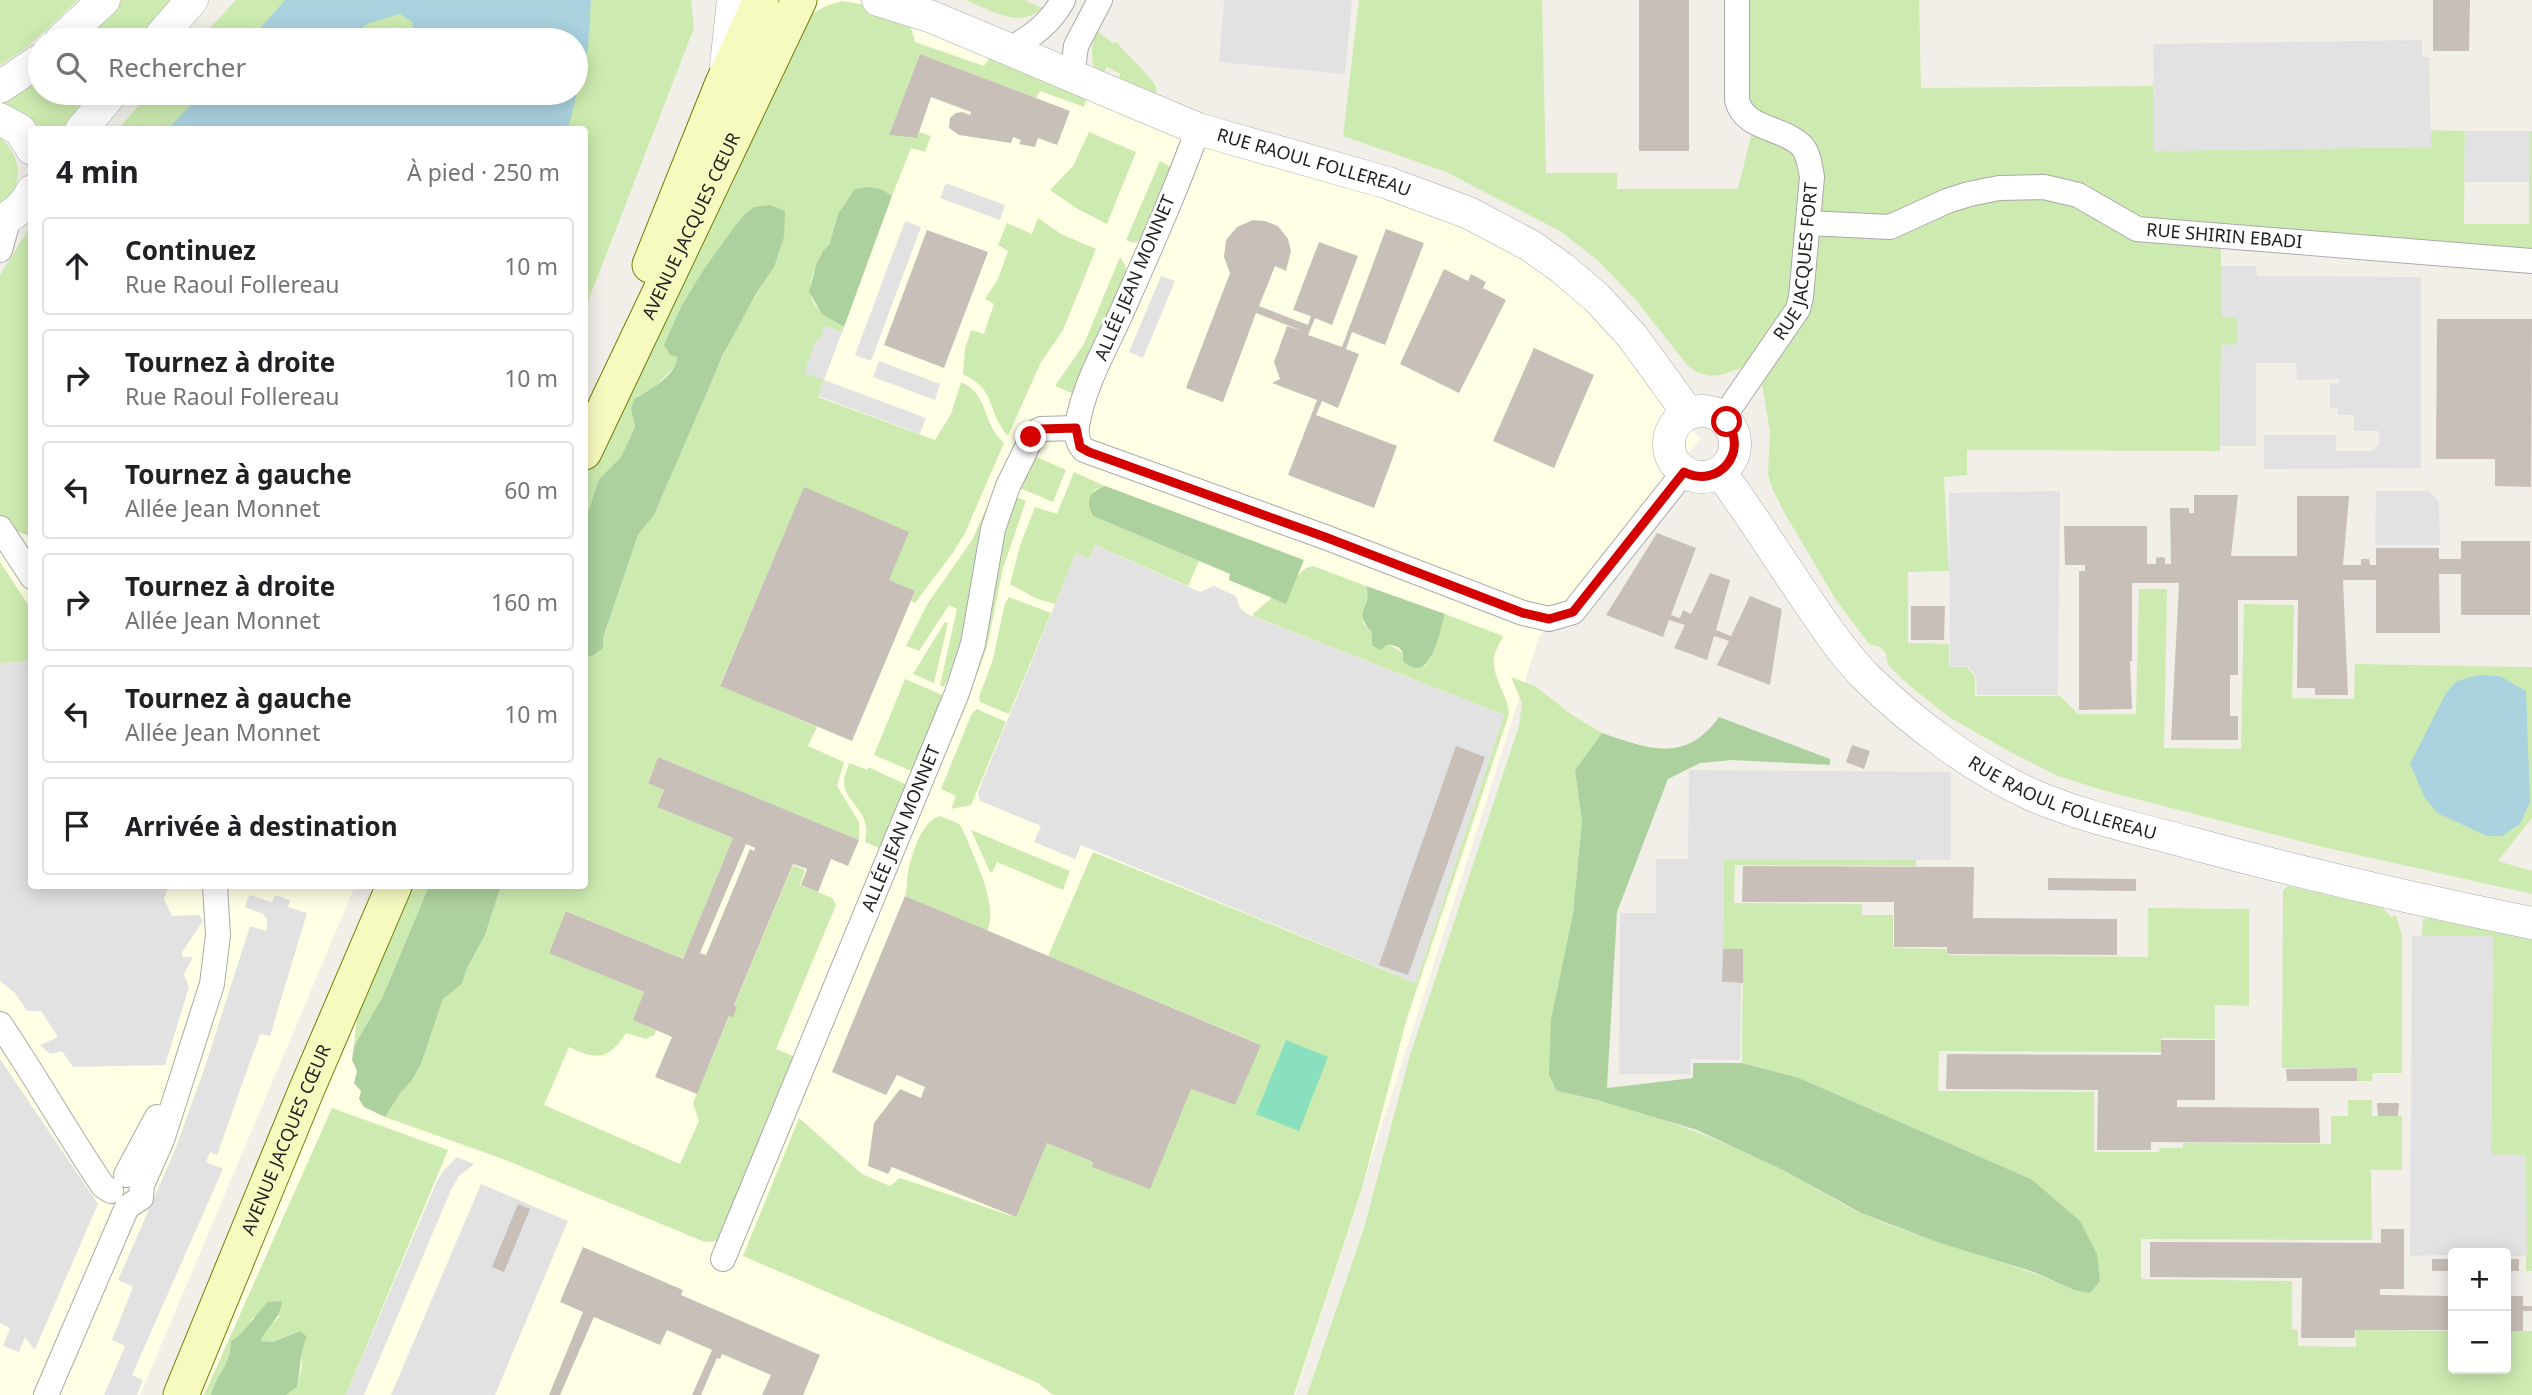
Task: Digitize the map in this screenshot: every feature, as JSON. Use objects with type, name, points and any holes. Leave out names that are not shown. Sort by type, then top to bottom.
[{"type":"main road","name":"AVENUE JACQUES CŒUR","points":[[588,416],[723,83],[761,0]]},
{"type":"main road","name":"AVENUE JACQUES CŒUR","points":[[588,444],[799,0]]},
{"type":"main road","name":"AVENUE JACQUES CŒUR","points":[[181,1395],[393,889]]},
{"type":"street","points":[[74,28],[104,0]]},
{"type":"street","points":[[168,28],[192,0]]},
{"type":"street","points":[[723,83],[733,0]]},
{"type":"street","name":"RUE RAOUL FOLLEREAU","points":[[878,0],[923,8],[1009,50],[1198,130],[1428,196],[1469,213],[1531,246],[1563,268],[1597,298],[1632,336],[1688,413]]},
{"type":"street","points":[[1009,50],[1047,24],[1063,0]]},
{"type":"street","points":[[1072,77],[1076,46],[1100,0]]},
{"type":"street","name":"RUE JACQUES FORT","points":[[1723,418],[1798,309],[1812,177],[1803,147],[1785,134],[1745,118],[1739,111],[1737,0]]},
{"type":"street","points":[[0,87],[28,68]]},
{"type":"street","points":[[84,126],[102,105]]},
{"type":"street","points":[[0,119],[20,130],[28,143]]},
{"type":"street","name":"ALLÉE JEAN MONNET","points":[[723,1259],[957,693],[973,644],[993,529],[1008,486],[1034,433],[1041,429],[1076,428],[1094,373],[1198,130]]},
{"type":"street","name":"RUE SHIRIN EBADI","points":[[1808,223],[1890,227],[1969,194],[1999,188],[2044,187],[2078,195],[2137,229],[2532,261]]},
{"type":"street","points":[[0,250],[5,219],[28,199]]},
{"type":"street","points":[[1708,411],[1723,418],[1731,427],[1736,443],[1731,460],[1720,472],[1702,477],[1684,472],[1674,461],[1669,439],[1675,424],[1688,413],[1708,411]]},
{"type":"street","points":[[1076,428],[1080,447],[1089,452],[1543,619],[1555,619],[1573,612],[1684,472]]},
{"type":"street","name":"RUE RAOUL FOLLEREAU","points":[[1720,472],[1840,648],[1865,676],[1894,703],[1953,748],[2000,779],[2059,805],[2250,859],[2532,923]]},
{"type":"street","points":[[0,528],[28,571]]},
{"type":"street","points":[[46,1395],[127,1190],[162,1140],[203,1014],[217,955],[215,889]]},
{"type":"street","points":[[0,1024],[32,1070],[68,1134],[103,1185],[127,1190]]},
{"type":"shaded area","points":[[786,0],[858,0],[1403,199],[1505,243],[1602,317],[1700,439],[1539,637],[1295,1395],[193,1395],[402,889],[588,889],[588,459]]},
{"type":"shaded area","points":[[1224,0],[1352,0],[1345,74],[1219,62]]},
{"type":"shaded area","points":[[2422,40],[2422,57],[2429,57],[2431,147],[2154,151],[2153,44]]},
{"type":"shaded area","points":[[2465,131],[2529,131],[2529,182],[2464,182]]},
{"type":"shaded area","points":[[946,183],[1005,205],[1000,220],[940,198]]},
{"type":"shaded area","points":[[905,221],[921,227],[871,361],[855,355]]},
{"type":"shaded area","points":[[2221,266],[2256,266],[2257,276],[2421,277],[2421,468],[2264,469],[2264,435],[2336,435],[2336,451],[2372,451],[2379,445],[2379,431],[2354,431],[2354,415],[2338,415],[2338,408],[2330,408],[2330,383],[2339,383],[2339,379],[2297,380],[2296,363],[2256,363],[2256,446],[2220,446],[2221,345],[2237,344],[2237,318],[2221,318]]},
{"type":"shaded area","points":[[1161,276],[1175,281],[1143,358],[1129,352]]},
{"type":"shaded area","points":[[825,326],[842,332],[824,380],[804,373],[816,340],[819,341]]},
{"type":"shaded area","points":[[879,361],[940,384],[935,400],[873,377]]},
{"type":"shaded area","points":[[824,380],[926,418],[920,434],[818,396]]},
{"type":"shaded area","points":[[2060,491],[2058,695],[1977,695],[1976,676],[1968,666],[1950,667],[1949,493]]},
{"type":"shaded area","points":[[2376,491],[2428,491],[2439,501],[2440,545],[2375,545]]},
{"type":"shaded area","points":[[0,514],[8,529],[28,535],[28,889],[354,889],[140,1395],[0,1395]]},
{"type":"shaded area","points":[[1095,545],[1200,592],[1214,586],[1236,596],[1240,608],[1247,614],[1504,715],[1416,983],[1081,845],[1075,859],[1034,842],[1041,826],[980,801],[978,792],[1076,553],[1089,559]]},
{"type":"shaded area","points":[[28,662],[28,889],[167,889],[164,899],[172,916],[199,915],[203,921],[182,952],[182,957],[193,957],[184,974],[189,987],[165,1065],[73,1067],[62,1051],[50,1054],[40,1045],[58,1037],[41,1011],[27,1011],[15,993],[0,981],[0,663]]},
{"type":"shaded area","points":[[1689,770],[1951,772],[1951,860],[1724,859],[1723,983],[1741,983],[1740,1060],[1691,1059],[1690,1074],[1619,1074],[1620,913],[1656,913],[1656,859],[1688,859]]},
{"type":"shaded area","points":[[249,895],[272,902],[275,895],[290,900],[288,907],[307,913],[270,1036],[260,1034],[217,1155],[210,1152],[206,1162],[223,1169],[132,1375],[143,1380],[137,1395],[104,1395],[125,1346],[112,1340],[133,1287],[118,1280],[175,1150],[250,926],[267,931],[267,919],[263,914],[245,907]]},
{"type":"shaded area","points":[[2412,936],[2493,936],[2491,1154],[2526,1155],[2527,1256],[2511,1256],[2511,1248],[2448,1248],[2448,1255],[2410,1256]]},
{"type":"shaded area","points":[[0,1059],[98,1204],[36,1347],[34,1349],[25,1337],[19,1352],[3,1346],[10,1328],[0,1323]]},
{"type":"shaded area","points":[[457,1157],[474,1164],[459,1176],[451,1190],[364,1395],[346,1395],[437,1181]]},
{"type":"shaded area","points":[[481,1184],[568,1221],[495,1395],[391,1395]]},
{"type":"green space","points":[[0,0],[78,0],[48,28],[28,28],[28,46],[0,65]]},
{"type":"green space","points":[[122,0],[172,0],[147,28],[92,28]]},
{"type":"green space","points":[[236,0],[691,0],[694,28],[588,301],[588,126],[121,126],[139,105],[588,105],[588,28],[210,28]]},
{"type":"green space","points":[[966,0],[1024,0],[1042,8],[1033,14],[1014,18]]},
{"type":"green space","points":[[1359,0],[1542,0],[1546,173],[1617,173],[1617,189],[1738,189],[1752,131],[1789,150],[1802,172],[1793,297],[1749,365],[1721,375],[1699,373],[1688,366],[1635,299],[1597,260],[1560,231],[1446,172],[1343,136]]},
{"type":"green space","points":[[1744,0],[1919,0],[1921,88],[2153,86],[2155,151],[2431,147],[2431,130],[2465,131],[2464,224],[2529,224],[2529,131],[2532,131],[2532,253],[2221,229],[2221,318],[2237,318],[2237,345],[2221,346],[2220,451],[1967,450],[1967,475],[1944,477],[1949,571],[1908,572],[1908,643],[1949,644],[1949,667],[1967,667],[1975,677],[1975,696],[2060,696],[2078,714],[2136,714],[2139,589],[2167,589],[2164,748],[2241,749],[2244,604],[2294,605],[2292,698],[2354,699],[2355,664],[2532,667],[2532,818],[2498,861],[2532,871],[2532,894],[2327,848],[2109,792],[2058,776],[1949,717],[1888,665],[1886,653],[1880,647],[1869,644],[1836,600],[1784,512],[1768,474],[1770,432],[1761,378],[1807,313],[1820,153],[1811,138],[1749,108]]},
{"type":"green space","points":[[842,1],[867,5],[913,23],[911,28],[915,42],[984,66],[989,58],[1067,88],[1066,91],[1086,99],[1084,107],[1040,91],[1036,98],[920,54],[889,135],[916,138],[919,132],[931,136],[925,152],[911,148],[892,196],[883,190],[838,214],[831,241],[821,255],[811,280],[810,289],[815,305],[844,327],[842,332],[825,326],[824,380],[818,397],[935,440],[951,414],[961,382],[977,394],[992,427],[1004,443],[965,533],[915,603],[911,601],[915,591],[889,580],[804,488],[720,685],[817,727],[808,746],[844,762],[837,786],[859,822],[859,840],[658,757],[648,782],[664,790],[657,807],[733,838],[683,959],[567,911],[549,952],[644,992],[633,1020],[656,1030],[654,1035],[646,1039],[626,1033],[613,1049],[601,1055],[587,1054],[569,1047],[544,1105],[680,1164],[699,1121],[693,1103],[793,865],[805,870],[800,885],[832,898],[836,905],[776,1049],[798,1058],[719,1241],[705,1242],[503,1159],[385,1117],[421,1064],[443,999],[462,984],[467,968],[485,935],[500,889],[588,889],[588,656],[591,657],[603,648],[603,638],[638,535],[654,515],[738,326],[774,267],[731,231],[704,269],[677,364],[654,388],[634,399],[631,409],[635,427],[621,457],[599,479],[588,510],[588,461],[730,189],[810,15]]},
{"type":"green space","points":[[1097,31],[1113,43],[1116,42],[1153,81],[1157,89],[1155,96],[1119,80],[1120,74],[1107,67],[1101,78],[1096,74],[1092,52]]},
{"type":"green space","points":[[28,84],[28,105],[86,105],[70,126],[34,126],[21,112],[0,101]]},
{"type":"green space","points":[[1089,132],[1136,152],[1107,224],[1050,190],[1073,166]]},
{"type":"green space","points":[[0,137],[13,153],[18,171],[14,189],[0,205]]},
{"type":"green space","points":[[1160,161],[1171,167],[1139,241],[1133,243],[1126,240]]},
{"type":"green space","points":[[870,187],[883,190],[892,196],[844,327],[822,314],[809,292],[816,265],[830,243],[838,214],[855,189]]},
{"type":"green space","points":[[770,205],[785,211],[784,237],[774,267],[722,357],[654,515],[638,535],[603,638],[603,648],[591,657],[588,656],[588,510],[599,479],[621,457],[635,427],[631,409],[634,399],[660,382],[676,364],[678,357],[670,355],[664,345],[682,305],[731,231],[745,214],[755,207]]},
{"type":"green space","points":[[1038,218],[1061,234],[1096,249],[1063,330],[1040,364],[1008,436],[982,388],[963,374],[965,349],[971,330],[984,334],[994,304],[985,299],[998,279],[1008,251],[998,245],[1007,223],[1032,234]]},
{"type":"green space","points":[[28,230],[28,535],[8,529],[0,514],[0,275]]},
{"type":"green space","points":[[1120,257],[1126,272],[1076,395],[1055,386],[1084,344]]},
{"type":"green space","points":[[1032,455],[1066,470],[1053,502],[1015,486]]},
{"type":"green space","points":[[1074,472],[1105,486],[1094,490],[1093,516],[1199,561],[1188,586],[1095,545],[1089,559],[1076,553],[1055,604],[1035,598],[1010,584],[1020,546],[1035,507],[1057,514]]},
{"type":"green space","points":[[1105,486],[1304,560],[1286,604],[1229,580],[1230,574],[1093,516],[1089,505],[1090,497]]},
{"type":"green space","points":[[995,489],[975,601],[957,658],[944,687],[940,685],[957,609],[949,605],[919,651],[906,646],[928,603],[972,540]]},
{"type":"green space","points":[[1011,495],[1026,501],[1003,568],[987,647],[969,696],[963,694]]},
{"type":"green space","points":[[0,562],[28,604],[28,662],[0,663]]},
{"type":"green space","points":[[1313,566],[1366,586],[1363,623],[1385,641],[1425,666],[1431,658],[1445,614],[1503,636],[1494,665],[1509,714],[1407,1018],[1362,1188],[1294,1395],[1053,1395],[1038,1383],[743,1256],[799,1118],[862,1174],[890,1186],[900,1178],[1015,1217],[1047,1143],[1093,1162],[1092,1167],[1191,1089],[1235,1105],[1260,1044],[1048,956],[1093,852],[1416,983],[1504,715],[1253,616],[1306,568]]},
{"type":"green space","points":[[1366,586],[1445,614],[1427,663],[1421,667],[1413,667],[1403,661],[1403,652],[1398,647],[1388,644],[1380,650],[1372,645],[1372,632],[1363,619],[1367,600]]},
{"type":"green space","points":[[1009,597],[1051,613],[1009,714],[980,702],[979,697],[993,659],[1005,603]]},
{"type":"green space","points":[[945,622],[948,623],[934,683],[913,674]]},
{"type":"green space","points":[[1511,677],[1535,686],[1572,715],[1602,733],[1575,770],[1582,820],[1557,1091],[1615,1105],[1701,1134],[1783,1170],[1843,1204],[1889,1225],[2022,1269],[2074,1290],[2031,1179],[1799,1078],[1742,1063],[1743,950],[1723,949],[1724,859],[1916,860],[1916,866],[1735,865],[1734,903],[1862,904],[1862,915],[1893,915],[1893,948],[1946,949],[1947,955],[2148,957],[2148,908],[2249,909],[2249,1006],[2215,1005],[2215,1039],[2161,1038],[2161,1052],[1939,1051],[1938,1091],[2094,1092],[2094,1152],[2159,1152],[2160,1148],[2183,1148],[2183,1143],[2331,1144],[2331,1116],[2348,1116],[2348,1100],[2372,1100],[2372,1116],[2402,1116],[2402,1170],[2371,1170],[2372,1240],[2141,1239],[2141,1279],[2292,1281],[2292,1329],[2298,1330],[2298,1346],[2356,1347],[2356,1330],[2448,1331],[2448,1374],[2511,1374],[2511,1331],[2532,1331],[2532,1395],[1307,1395],[1364,1228],[1410,1055],[1519,726],[1522,703]]},
{"type":"green space","points":[[905,679],[947,697],[914,770],[874,755]]},
{"type":"green space","points":[[977,709],[1006,722],[971,805],[951,809],[956,796],[941,789],[972,713]]},
{"type":"green space","points":[[1719,717],[1830,759],[1830,765],[1732,760],[1700,763],[1668,779],[1617,912],[1607,1088],[1693,1078],[1693,1063],[1742,1063],[1799,1078],[2031,1179],[2080,1221],[2097,1254],[2100,1281],[2090,1293],[2074,1290],[2034,1272],[1937,1242],[1861,1213],[1783,1170],[1697,1130],[1557,1091],[1549,1075],[1551,1020],[1573,914],[1582,821],[1575,770],[1602,733],[1635,744],[1665,749],[1693,742]]},
{"type":"green space","points":[[849,763],[867,770],[868,767],[905,784],[908,792],[884,850],[865,842],[865,822],[845,787],[844,779]]},
{"type":"green space","points":[[940,816],[959,824],[978,865],[990,908],[987,931],[905,896],[908,871],[919,838],[928,824]]},
{"type":"green space","points":[[971,830],[1070,871],[1063,890],[997,862],[992,873],[990,872]]},
{"type":"green space","points":[[2288,886],[2383,908],[2391,917],[2396,915],[2402,936],[2402,1073],[2373,1073],[2372,1081],[2357,1081],[2357,1068],[2282,1068],[2283,890]]},
{"type":"green space","points":[[406,889],[428,889],[383,996],[354,1046],[359,999]]},
{"type":"green space","points":[[428,889],[500,889],[485,935],[467,968],[462,984],[443,999],[421,1064],[385,1117],[364,1107],[359,1099],[361,1091],[354,1083],[357,1071],[352,1060],[354,1046],[383,996]]},
{"type":"green space","points":[[2429,918],[2532,940],[2532,1271],[2526,1271],[2526,1155],[2491,1155],[2493,937],[2422,936],[2423,919]]},
{"type":"green space","points":[[1286,1040],[1328,1057],[1299,1131],[1256,1114]]},
{"type":"green space","points":[[332,1108],[448,1150],[346,1395],[286,1395],[297,1387],[302,1366],[299,1331],[271,1342],[261,1342],[265,1331],[280,1316],[253,1317],[245,1333],[231,1341],[226,1364],[211,1395],[204,1395]]},
{"type":"green space","points":[[282,1301],[276,1318],[261,1341],[272,1342],[300,1331],[307,1337],[301,1355],[297,1387],[286,1395],[211,1395],[226,1364],[231,1341],[242,1333],[268,1302]]},
{"type":"water","points":[[285,0],[591,0],[588,48],[588,28],[413,28],[412,22],[400,14],[369,23],[362,28],[260,28]]},
{"type":"water","points":[[191,105],[574,105],[569,126],[171,126]]},
{"type":"water","points":[[2478,675],[2500,676],[2526,691],[2530,802],[2520,824],[2502,836],[2487,836],[2437,813],[2425,798],[2410,764],[2446,693],[2457,681]]},
{"type":"building","points":[[1639,0],[1689,0],[1689,151],[1639,151]]},
{"type":"building","points":[[2433,0],[2470,0],[2469,51],[2433,51]]},
{"type":"building","points":[[920,54],[1070,111],[1057,145],[1038,138],[1035,147],[1019,144],[1021,140],[1013,137],[1011,143],[959,135],[949,128],[950,118],[956,113],[970,115],[971,112],[931,97],[917,138],[889,135]]},
{"type":"building","points":[[1253,220],[1278,226],[1288,239],[1291,251],[1286,271],[1275,266],[1259,306],[1308,325],[1311,316],[1293,310],[1319,242],[1358,256],[1332,325],[1315,318],[1308,335],[1342,347],[1386,229],[1424,243],[1385,345],[1352,332],[1346,349],[1359,354],[1338,408],[1322,401],[1316,415],[1397,446],[1374,508],[1288,475],[1317,400],[1272,383],[1280,379],[1274,362],[1287,326],[1305,332],[1256,313],[1223,402],[1186,388],[1230,273],[1224,257],[1226,240],[1237,227]]},
{"type":"building","points":[[927,230],[988,252],[944,368],[884,345]]},
{"type":"building","points":[[1444,269],[1468,281],[1471,274],[1486,282],[1483,288],[1506,300],[1459,393],[1400,364]]},
{"type":"building","points":[[2437,319],[2532,319],[2531,487],[2495,486],[2495,459],[2436,459]]},
{"type":"building","points":[[1534,348],[1594,375],[1554,468],[1493,441]]},
{"type":"building","points":[[804,487],[909,532],[889,580],[915,591],[852,741],[720,686]]},
{"type":"building","points":[[2194,495],[2238,495],[2231,556],[2297,556],[2297,496],[2349,496],[2343,565],[2361,565],[2361,559],[2369,559],[2370,565],[2376,565],[2376,548],[2439,548],[2439,559],[2461,559],[2461,541],[2530,541],[2530,615],[2461,615],[2461,574],[2439,574],[2440,633],[2376,633],[2376,580],[2343,580],[2348,695],[2315,695],[2315,688],[2297,688],[2298,600],[2238,600],[2238,675],[2230,675],[2230,716],[2238,716],[2238,740],[2171,740],[2179,583],[2132,583],[2132,709],[2079,710],[2079,571],[2085,571],[2085,565],[2065,565],[2064,526],[2147,526],[2147,564],[2156,564],[2156,558],[2161,557],[2165,558],[2165,564],[2171,564],[2170,508],[2189,508],[2189,513],[2194,513]]},
{"type":"building","points":[[1657,533],[1696,548],[1671,615],[1680,618],[1683,610],[1691,614],[1710,573],[1730,580],[1716,630],[1731,636],[1750,596],[1782,609],[1770,685],[1717,665],[1729,641],[1714,636],[1707,660],[1674,648],[1685,625],[1669,620],[1663,637],[1606,615]]},
{"type":"building","points":[[1911,606],[1945,606],[1944,640],[1911,640]]},
{"type":"building","points":[[1852,745],[1870,751],[1864,769],[1846,762]]},
{"type":"building","points":[[1456,746],[1485,757],[1408,975],[1379,965]]},
{"type":"building","points":[[658,757],[859,840],[848,866],[831,859],[818,892],[801,885],[807,869],[793,864],[734,1005],[737,1007],[733,1017],[729,1016],[697,1094],[655,1077],[672,1037],[633,1020],[644,992],[549,953],[566,911],[683,959],[733,838],[657,807],[664,790],[648,783]],"holes":[[[746,844],[755,848],[754,851],[750,849],[706,955],[700,953]]]},
{"type":"building","points":[[1743,866],[1974,867],[1973,918],[2117,919],[2117,955],[1947,954],[1947,947],[1894,947],[1894,902],[1742,902]]},
{"type":"building","points":[[2048,878],[2136,879],[2136,891],[2048,890]]},
{"type":"building","points":[[905,896],[1261,1045],[1235,1105],[1191,1089],[1150,1189],[1092,1167],[1093,1162],[1047,1143],[1016,1217],[892,1167],[888,1174],[868,1166],[874,1123],[900,1089],[921,1098],[925,1087],[897,1075],[886,1095],[832,1072]]},
{"type":"building","points":[[1723,949],[1743,949],[1743,983],[1722,982]]},
{"type":"building","points":[[2161,1040],[2215,1040],[2215,1100],[2177,1100],[2177,1107],[2319,1108],[2320,1143],[2151,1142],[2151,1150],[2097,1150],[2098,1090],[1946,1089],[1947,1054],[2161,1055]]},
{"type":"building","points":[[2357,1068],[2357,1081],[2287,1081],[2286,1069]]},
{"type":"building","points":[[2377,1103],[2399,1103],[2398,1116],[2378,1116]]},
{"type":"building","points":[[518,1204],[530,1209],[504,1272],[492,1267]]},
{"type":"building","points":[[2381,1229],[2404,1229],[2404,1289],[2380,1289],[2380,1295],[2448,1296],[2448,1330],[2355,1330],[2355,1338],[2301,1338],[2302,1278],[2150,1277],[2150,1242],[2381,1243]]},
{"type":"building","points":[[583,1247],[683,1290],[681,1295],[820,1355],[803,1395],[762,1395],[771,1375],[722,1354],[720,1359],[717,1358],[701,1395],[692,1395],[712,1350],[667,1330],[660,1345],[594,1317],[560,1395],[549,1395],[583,1312],[560,1302]]},
{"type":"building","points":[[2432,1259],[2448,1259],[2448,1271],[2432,1271]]},
{"type":"building","points":[[2511,1259],[2519,1259],[2519,1271],[2511,1271]]},
{"type":"building","points":[[2511,1296],[2523,1296],[2523,1306],[2532,1306],[2532,1311],[2523,1311],[2523,1331],[2511,1331]]},
{"type":"route","points":[[1031,437],[1041,429],[1076,428],[1080,447],[1089,452],[1325,537],[1523,613],[1543,619],[1555,619],[1573,612],[1684,472],[1696,477],[1708,477],[1720,472],[1728,464],[1736,443],[1727,422]]}]
